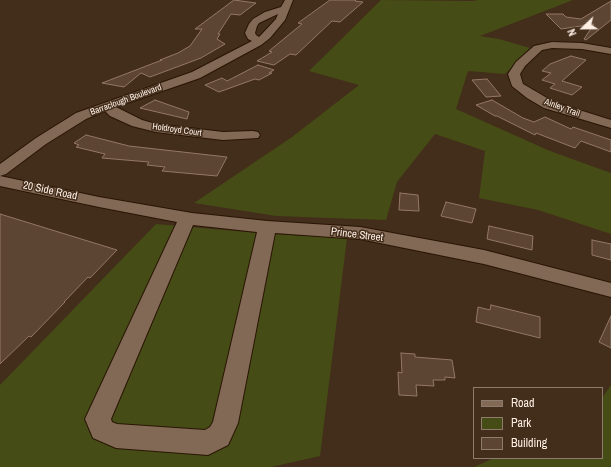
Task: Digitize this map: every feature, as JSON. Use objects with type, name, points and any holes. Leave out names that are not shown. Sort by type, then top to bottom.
[{"type":"street","name":"Barraclough Boulevard","points":[[0,171],[41,141],[81,116],[196,75],[259,42],[280,20],[287,4]]},
{"type":"street","name":"Barraclough Boulevard","points":[[259,42],[252,37],[250,33],[252,26],[260,18],[287,4]]},
{"type":"street","name":"Ainley Trail","points":[[611,52],[582,46],[552,45],[538,48],[520,64],[514,74],[518,86],[548,104],[611,124]]},
{"type":"street","name":"Holdroyd Court","points":[[106,106],[115,113],[138,123],[156,128],[223,136],[253,135]]},
{"type":"street","name":"20 Side Road","points":[[0,181],[99,202]]},
{"type":"street","name":"Prince Street","points":[[99,202],[187,218],[267,227],[360,233],[484,257],[611,290]]},
{"type":"street","points":[[187,218],[98,419],[102,430],[116,436],[208,443],[219,436],[225,423],[267,227]]},
{"type":"green space","points":[[381,0],[573,0],[480,36],[499,39],[530,48],[505,74],[468,71],[456,109],[550,151],[611,173],[611,234],[538,210],[479,198],[485,151],[435,134],[397,182],[386,220],[276,216],[194,203],[292,137],[359,85],[309,71]]},
{"type":"green space","points":[[156,224],[270,234],[347,238],[320,456],[271,467],[0,467],[0,385]]},
{"type":"green space","points":[[611,385],[611,467],[474,467],[492,459],[603,459],[603,397]]},
{"type":"building","points":[[234,0],[256,3],[240,15],[231,14],[218,34],[220,34],[217,39],[225,44],[201,58],[150,77],[141,73],[124,87],[102,83],[162,60],[160,60],[178,53],[190,46],[202,29],[195,29]]},
{"type":"building","points":[[330,0],[356,0],[355,1],[363,2],[340,22],[332,21],[296,55],[290,54],[274,65],[257,61],[272,52],[269,51],[302,24],[298,23]]},
{"type":"building","points":[[611,1],[611,20],[586,40],[584,39],[594,24],[561,29],[546,14],[563,14],[566,17],[581,19]]},
{"type":"building","points":[[571,56],[586,60],[562,81],[582,87],[572,95],[550,88],[555,84],[542,80],[551,73],[542,71],[550,64]]},
{"type":"building","points":[[258,65],[274,70],[269,73],[272,73],[259,80],[255,79],[219,92],[205,85],[222,78],[227,81]]},
{"type":"building","points":[[487,79],[501,96],[486,97],[472,80]]},
{"type":"building","points":[[155,100],[189,112],[187,119],[140,108]]},
{"type":"building","points":[[492,100],[523,118],[534,122],[545,117],[571,129],[573,127],[611,140],[611,152],[581,141],[575,148],[536,133],[535,135],[476,105]]},
{"type":"building","points":[[86,135],[129,146],[227,157],[217,176],[162,171],[165,167],[147,165],[149,162],[102,158],[105,154],[76,147],[79,145],[74,143]]},
{"type":"building","points":[[400,193],[418,195],[419,211],[399,210]]},
{"type":"building","points":[[446,202],[476,209],[472,223],[441,216]]},
{"type":"building","points":[[0,214],[117,250],[90,278],[88,277],[31,337],[29,336],[0,364]]},
{"type":"building","points":[[489,226],[533,236],[532,250],[487,239]]},
{"type":"building","points":[[592,240],[611,244],[611,260],[592,255]]},
{"type":"building","points":[[491,305],[540,317],[540,338],[476,322],[478,307],[490,310]]},
{"type":"building","points":[[611,316],[611,348],[599,342]]},
{"type":"building","points":[[401,353],[415,354],[415,357],[452,360],[455,378],[445,377],[445,380],[433,380],[434,386],[416,385],[417,396],[399,395],[398,372],[402,373]]}]
